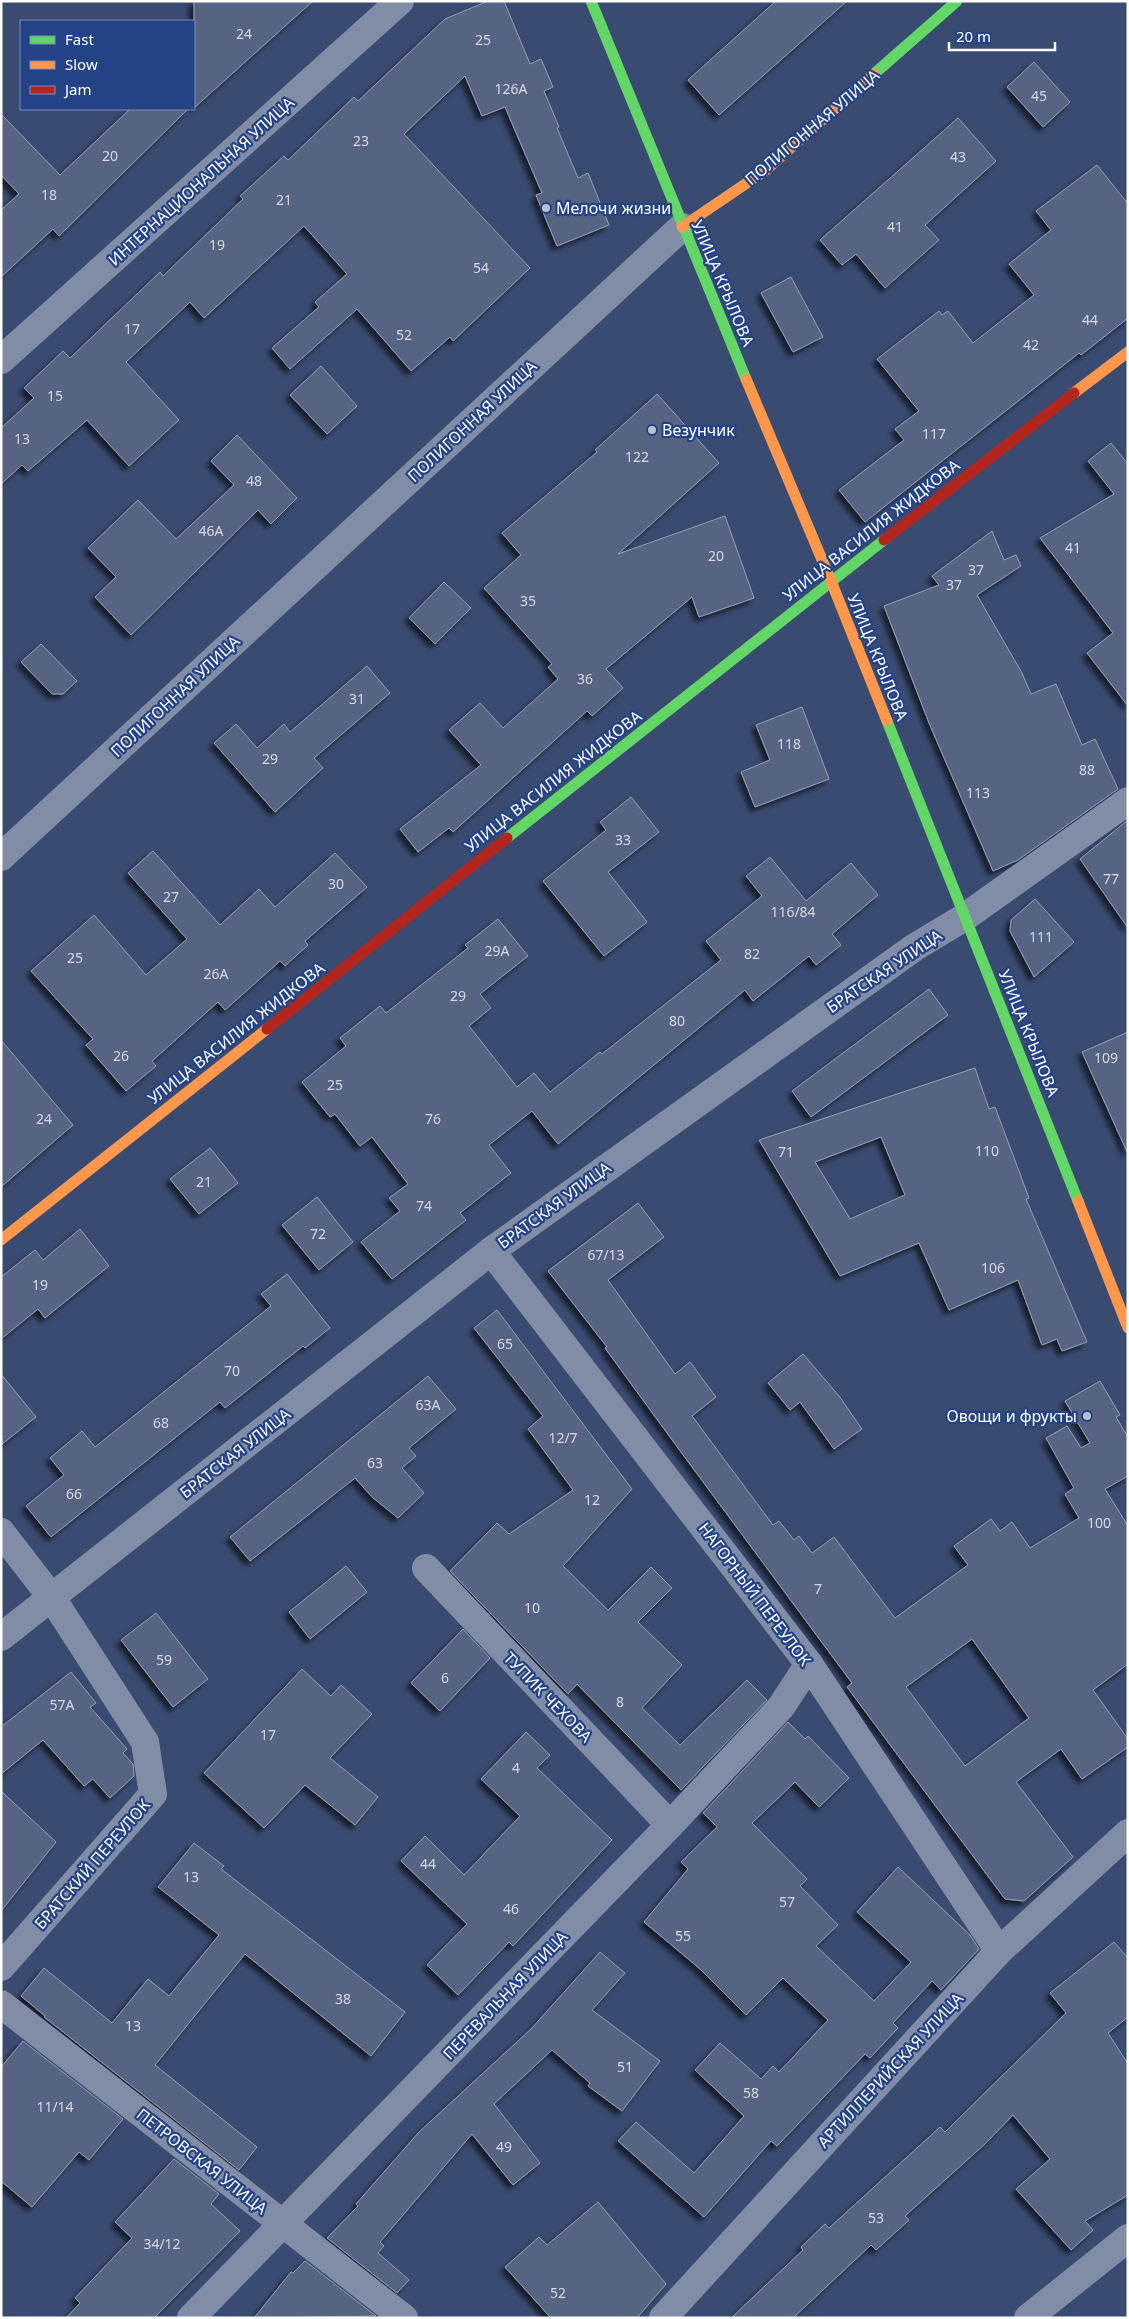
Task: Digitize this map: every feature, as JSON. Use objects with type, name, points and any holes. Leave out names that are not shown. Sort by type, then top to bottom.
[{"type":"main road","name":"УЛИЦА КРЫЛОВА","points":[[590,1],[830,581],[1128,1328]]},
{"type":"main road","name":"ПОЛИГОННАЯ УЛИЦА","points":[[682,227],[766,170],[957,1]]},
{"type":"main road","name":"УЛИЦА ВАСИЛИЯ ЖИДКОВА","points":[[1,1240],[830,581],[1128,352]]},
{"type":"street","name":"ИНТЕРНАЦИОНАЛЬНАЯ УЛИЦА","points":[[1,360],[400,1]]},
{"type":"street","name":"ПОЛИГОННАЯ УЛИЦА","points":[[1,857],[682,227]]},
{"type":"street","name":"БРАТСКАЯ УЛИЦА","points":[[1,1637],[490,1251],[914,947],[965,917],[1128,800]]},
{"type":"street","name":"НАГОРНЫЙ ПЕРЕУЛОК","points":[[490,1251],[809,1664],[999,1951]]},
{"type":"street","points":[[1,1532],[52,1598]]},
{"type":"street","name":"ТУПИК ЧЕХОВА","points":[[426,1568],[670,1825]]},
{"type":"street","name":"БРАТСКИЙ ПЕРЕУЛОК","points":[[1,1967],[153,1794],[145,1742],[52,1598]]},
{"type":"street","name":"ПЕРЕВАЛЬНАЯ УЛИЦА","points":[[191,2318],[670,1825],[781,1707],[809,1664]]},
{"type":"street","name":"АРТИЛЛЕРИЙСКАЯ УЛИЦА","points":[[663,2318],[999,1951],[1128,1833]]},
{"type":"street","name":"ПЕТРОВСКАЯ УЛИЦА","points":[[1,2004],[404,2318]]},
{"type":"street","points":[[1028,2318],[1128,2238]]},
{"type":"building","points":[[194,1],[313,1],[195,107]]},
{"type":"building","points":[[488,1],[504,1],[530,64],[541,59],[553,87],[544,91],[559,127],[557,128],[578,178],[588,173],[609,225],[557,246],[536,195],[542,193],[505,107],[482,116],[465,76],[404,134],[530,268],[453,341],[450,337],[411,371],[357,309],[290,369],[272,348],[319,307],[315,302],[347,274],[304,226],[204,318],[190,302],[126,362],[179,420],[129,466],[87,420],[28,471],[22,465],[1,484],[1,428],[34,398],[24,388],[63,351],[70,358],[160,272],[163,276],[243,199],[240,196],[284,156],[288,160],[354,97],[358,101],[445,19]]},
{"type":"building","points":[[776,1],[847,1],[719,115],[688,80]]},
{"type":"building","points":[[1034,62],[1070,102],[1043,127],[1007,87]]},
{"type":"building","points":[[129,110],[187,110],[59,236],[53,229],[1,277],[1,210],[19,194],[1,175],[1,114],[60,175]]},
{"type":"building","points":[[958,118],[996,161],[925,225],[939,240],[885,288],[856,254],[842,265],[820,240]]},
{"type":"building","points":[[1097,165],[1128,204],[1128,318],[1081,355],[1079,353],[865,522],[839,490],[904,440],[895,429],[919,411],[877,359],[939,311],[942,315],[948,311],[973,343],[1034,295],[1009,264],[1051,230],[1036,211]]},
{"type":"building","points":[[791,277],[823,337],[793,352],[761,293]]},
{"type":"building","points":[[321,366],[357,406],[327,434],[290,395]]},
{"type":"building","points":[[657,394],[719,463],[618,554],[725,516],[754,598],[699,617],[692,597],[606,669],[623,688],[592,716],[587,711],[453,832],[449,828],[418,852],[400,829],[481,765],[449,730],[480,703],[503,728],[558,679],[548,667],[552,664],[484,588],[521,555],[502,533],[597,452],[595,450]]},
{"type":"building","points":[[237,435],[297,498],[271,524],[258,510],[131,635],[95,597],[116,577],[88,548],[138,500],[176,539],[234,485],[211,461]]},
{"type":"building","points":[[1111,443],[1128,464],[1128,706],[1087,653],[1113,633],[1040,538],[1114,494],[1088,461]]},
{"type":"building","points":[[992,531],[1004,560],[1016,555],[1021,566],[977,595],[1022,673],[1031,694],[1056,684],[1082,745],[1095,739],[1118,789],[1018,860],[993,871],[929,723],[884,606],[939,585],[932,576]]},
{"type":"building","points":[[444,582],[471,608],[435,644],[409,618]]},
{"type":"building","points":[[41,644],[77,681],[63,694],[52,694],[21,662]]},
{"type":"building","points":[[367,666],[390,693],[314,758],[323,768],[275,812],[214,743],[236,724],[257,748],[284,724],[290,732]]},
{"type":"building","points":[[802,707],[829,779],[755,807],[741,772],[770,760],[756,725]]},
{"type":"building","points":[[631,797],[659,832],[608,872],[647,922],[604,956],[543,881],[606,830],[600,822]]},
{"type":"building","points":[[1128,820],[1128,928],[1080,859]]},
{"type":"building","points":[[153,851],[220,925],[259,889],[275,907],[335,853],[367,887],[305,941],[308,945],[285,966],[280,961],[225,1010],[218,1002],[152,1061],[156,1066],[126,1091],[86,1045],[93,1039],[31,971],[94,915],[146,975],[187,939],[128,873]]},
{"type":"building","points":[[770,857],[806,901],[851,863],[878,895],[832,934],[841,945],[816,965],[809,956],[753,1001],[745,990],[558,1144],[532,1111],[489,1145],[511,1173],[460,1213],[466,1220],[392,1279],[361,1242],[400,1211],[389,1198],[408,1184],[372,1137],[360,1146],[335,1114],[330,1117],[302,1082],[346,1046],[340,1038],[380,1006],[386,1013],[468,948],[465,945],[498,919],[528,956],[480,994],[491,1008],[469,1026],[517,1087],[534,1073],[550,1092],[600,1052],[602,1054],[721,960],[706,941],[762,896],[746,876]]},
{"type":"building","points":[[1035,899],[1074,942],[1034,977],[1010,931],[1011,920]]},
{"type":"building","points":[[929,989],[948,1015],[811,1117],[792,1091]]},
{"type":"building","points":[[1128,1032],[1128,1154],[1082,1052]]},
{"type":"building","points":[[1,1040],[73,1125],[1,1187]]},
{"type":"building","points":[[975,1068],[989,1109],[995,1107],[1029,1198],[1026,1199],[1087,1342],[1062,1351],[1057,1339],[1042,1345],[1018,1280],[949,1310],[919,1243],[840,1276],[759,1140]],"holes":[[[881,1137],[905,1195],[850,1219],[815,1162]]]},
{"type":"building","points":[[210,1148],[238,1183],[199,1214],[170,1179]]},
{"type":"building","points":[[317,1197],[353,1242],[319,1270],[282,1225]]},
{"type":"building","points":[[638,1203],[664,1237],[608,1280],[675,1374],[690,1362],[716,1397],[692,1416],[773,1525],[779,1521],[794,1540],[799,1536],[812,1553],[834,1537],[895,1618],[968,1565],[954,1546],[991,1519],[1000,1531],[1012,1522],[1030,1548],[1079,1518],[1065,1494],[1074,1488],[1046,1438],[1067,1426],[1081,1448],[1090,1443],[1065,1401],[1100,1381],[1120,1415],[1116,1417],[1128,1437],[1128,1476],[1105,1489],[1128,1526],[1128,1664],[1093,1690],[1128,1739],[1128,1747],[1082,1779],[1061,1749],[1016,1782],[1073,1857],[1024,1901],[1005,1899],[847,1687],[852,1683],[605,1348],[607,1347],[548,1271]],"holes":[[[972,1639],[1029,1718],[965,1766],[906,1687]]]},
{"type":"building","points":[[80,1229],[109,1266],[45,1318],[38,1309],[1,1339],[1,1277],[35,1250],[43,1260]]},
{"type":"building","points":[[287,1274],[330,1328],[305,1348],[303,1346],[225,1408],[220,1402],[51,1537],[26,1506],[64,1475],[50,1458],[82,1431],[95,1447],[271,1306],[261,1294]]},
{"type":"building","points":[[497,1310],[632,1489],[563,1566],[608,1610],[651,1567],[672,1588],[638,1622],[682,1665],[642,1708],[680,1745],[747,1680],[767,1700],[681,1790],[577,1684],[568,1694],[450,1571],[497,1523],[509,1534],[573,1490],[528,1429],[543,1416],[474,1328]]},
{"type":"building","points":[[803,1354],[839,1396],[862,1429],[834,1449],[800,1402],[790,1410],[768,1383]]},
{"type":"building","points":[[1,1374],[36,1417],[1,1445]]},
{"type":"building","points":[[428,1376],[456,1409],[409,1448],[416,1456],[402,1468],[424,1493],[398,1518],[372,1497],[355,1478],[250,1561],[230,1537]]},
{"type":"building","points":[[346,1566],[367,1592],[310,1639],[289,1612]]},
{"type":"building","points":[[156,1613],[208,1679],[173,1707],[121,1640]]},
{"type":"building","points":[[463,1629],[490,1658],[440,1711],[411,1683]]},
{"type":"building","points":[[302,1669],[331,1696],[341,1685],[372,1714],[330,1758],[378,1797],[355,1825],[305,1785],[264,1828],[204,1773]]},
{"type":"building","points":[[71,1672],[96,1703],[90,1707],[127,1749],[123,1753],[133,1764],[134,1776],[110,1798],[93,1779],[84,1786],[43,1740],[1,1774],[1,1727]]},
{"type":"building","points":[[788,1722],[805,1739],[808,1736],[849,1778],[819,1807],[795,1782],[752,1823],[807,1879],[800,1886],[838,1925],[816,1946],[874,2001],[911,1962],[857,1912],[898,1867],[970,1935],[979,1949],[941,1990],[932,1981],[893,2023],[898,2028],[870,2058],[865,2054],[777,2146],[771,2141],[704,2217],[618,2141],[636,2122],[694,2173],[744,2116],[695,2070],[720,2043],[761,2079],[773,2066],[779,2072],[828,2020],[783,1978],[746,2015],[699,1968],[644,1922],[688,1869],[681,1862],[717,1827],[703,1813]]},
{"type":"building","points":[[526,1732],[550,1755],[537,1768],[612,1840],[513,1946],[509,1942],[458,1995],[427,1965],[467,1924],[401,1861],[425,1836],[464,1875],[520,1816],[481,1779]]},
{"type":"building","points":[[1,1791],[56,1842],[1,1911]]},
{"type":"building","points":[[194,1843],[224,1866],[221,1869],[405,2012],[371,2056],[245,1954],[155,2065],[257,2147],[239,2170],[44,2017],[21,1996],[44,1968],[112,2023],[148,1979],[169,1996],[219,1935],[158,1887]]},
{"type":"building","points":[[1114,1942],[1128,1958],[1128,2017],[1108,2033],[1128,2064],[1128,2195],[1085,2221],[1093,2230],[1071,2250],[1016,2189],[1050,2159],[1013,2115],[986,2143],[905,2216],[909,2220],[876,2250],[871,2245],[793,2318],[731,2318],[803,2250],[801,2247],[825,2224],[829,2228],[940,2127],[945,2132],[1066,2013],[1050,1993]]},
{"type":"building","points":[[600,1952],[625,1973],[592,2010],[660,2061],[622,2111],[588,2086],[590,2083],[552,2050],[494,2104],[540,2163],[513,2185],[472,2134],[380,2242],[384,2246],[378,2253],[409,2280],[397,2293],[327,2238],[358,2206],[356,2204],[419,2132],[531,2029]]},
{"type":"building","points":[[23,2041],[123,2119],[89,2160],[79,2152],[32,2207],[1,2181],[1,2067]]},
{"type":"building","points":[[174,2159],[219,2194],[211,2204],[240,2231],[154,2318],[66,2318],[80,2303],[75,2298],[132,2238],[115,2222]]},
{"type":"building","points":[[598,2202],[666,2284],[637,2318],[551,2318],[505,2267],[539,2237],[547,2245]]},
{"type":"building","points":[[305,2261],[376,2316],[254,2318],[291,2272],[293,2273]]},
{"type":"traffic: fast","points":[[591,1],[746,379]]},
{"type":"traffic: fast","points":[[874,74],[957,1]]},
{"type":"traffic: fast","points":[[507,838],[884,540]]},
{"type":"traffic: fast","points":[[887,721],[1078,1201]]},
{"type":"traffic: slow","points":[[682,227],[766,170],[874,74]]},
{"type":"traffic: slow","points":[[1074,393],[1128,352]]},
{"type":"traffic: slow","points":[[746,379],[831,581],[887,721]]},
{"type":"traffic: slow","points":[[1,1240],[267,1029]]},
{"type":"traffic: slow","points":[[1078,1201],[1128,1328]]},
{"type":"traffic: jam","points":[[884,540],[1074,393]]},
{"type":"traffic: jam","points":[[267,1029],[507,838]]},
{"type":"place","name":"Мелочи жизни","points":[[546,208]]},
{"type":"place","name":"Везунчик","points":[[652,430]]},
{"type":"place","name":"Овощи и фрукты","points":[[1087,1416]]}]
